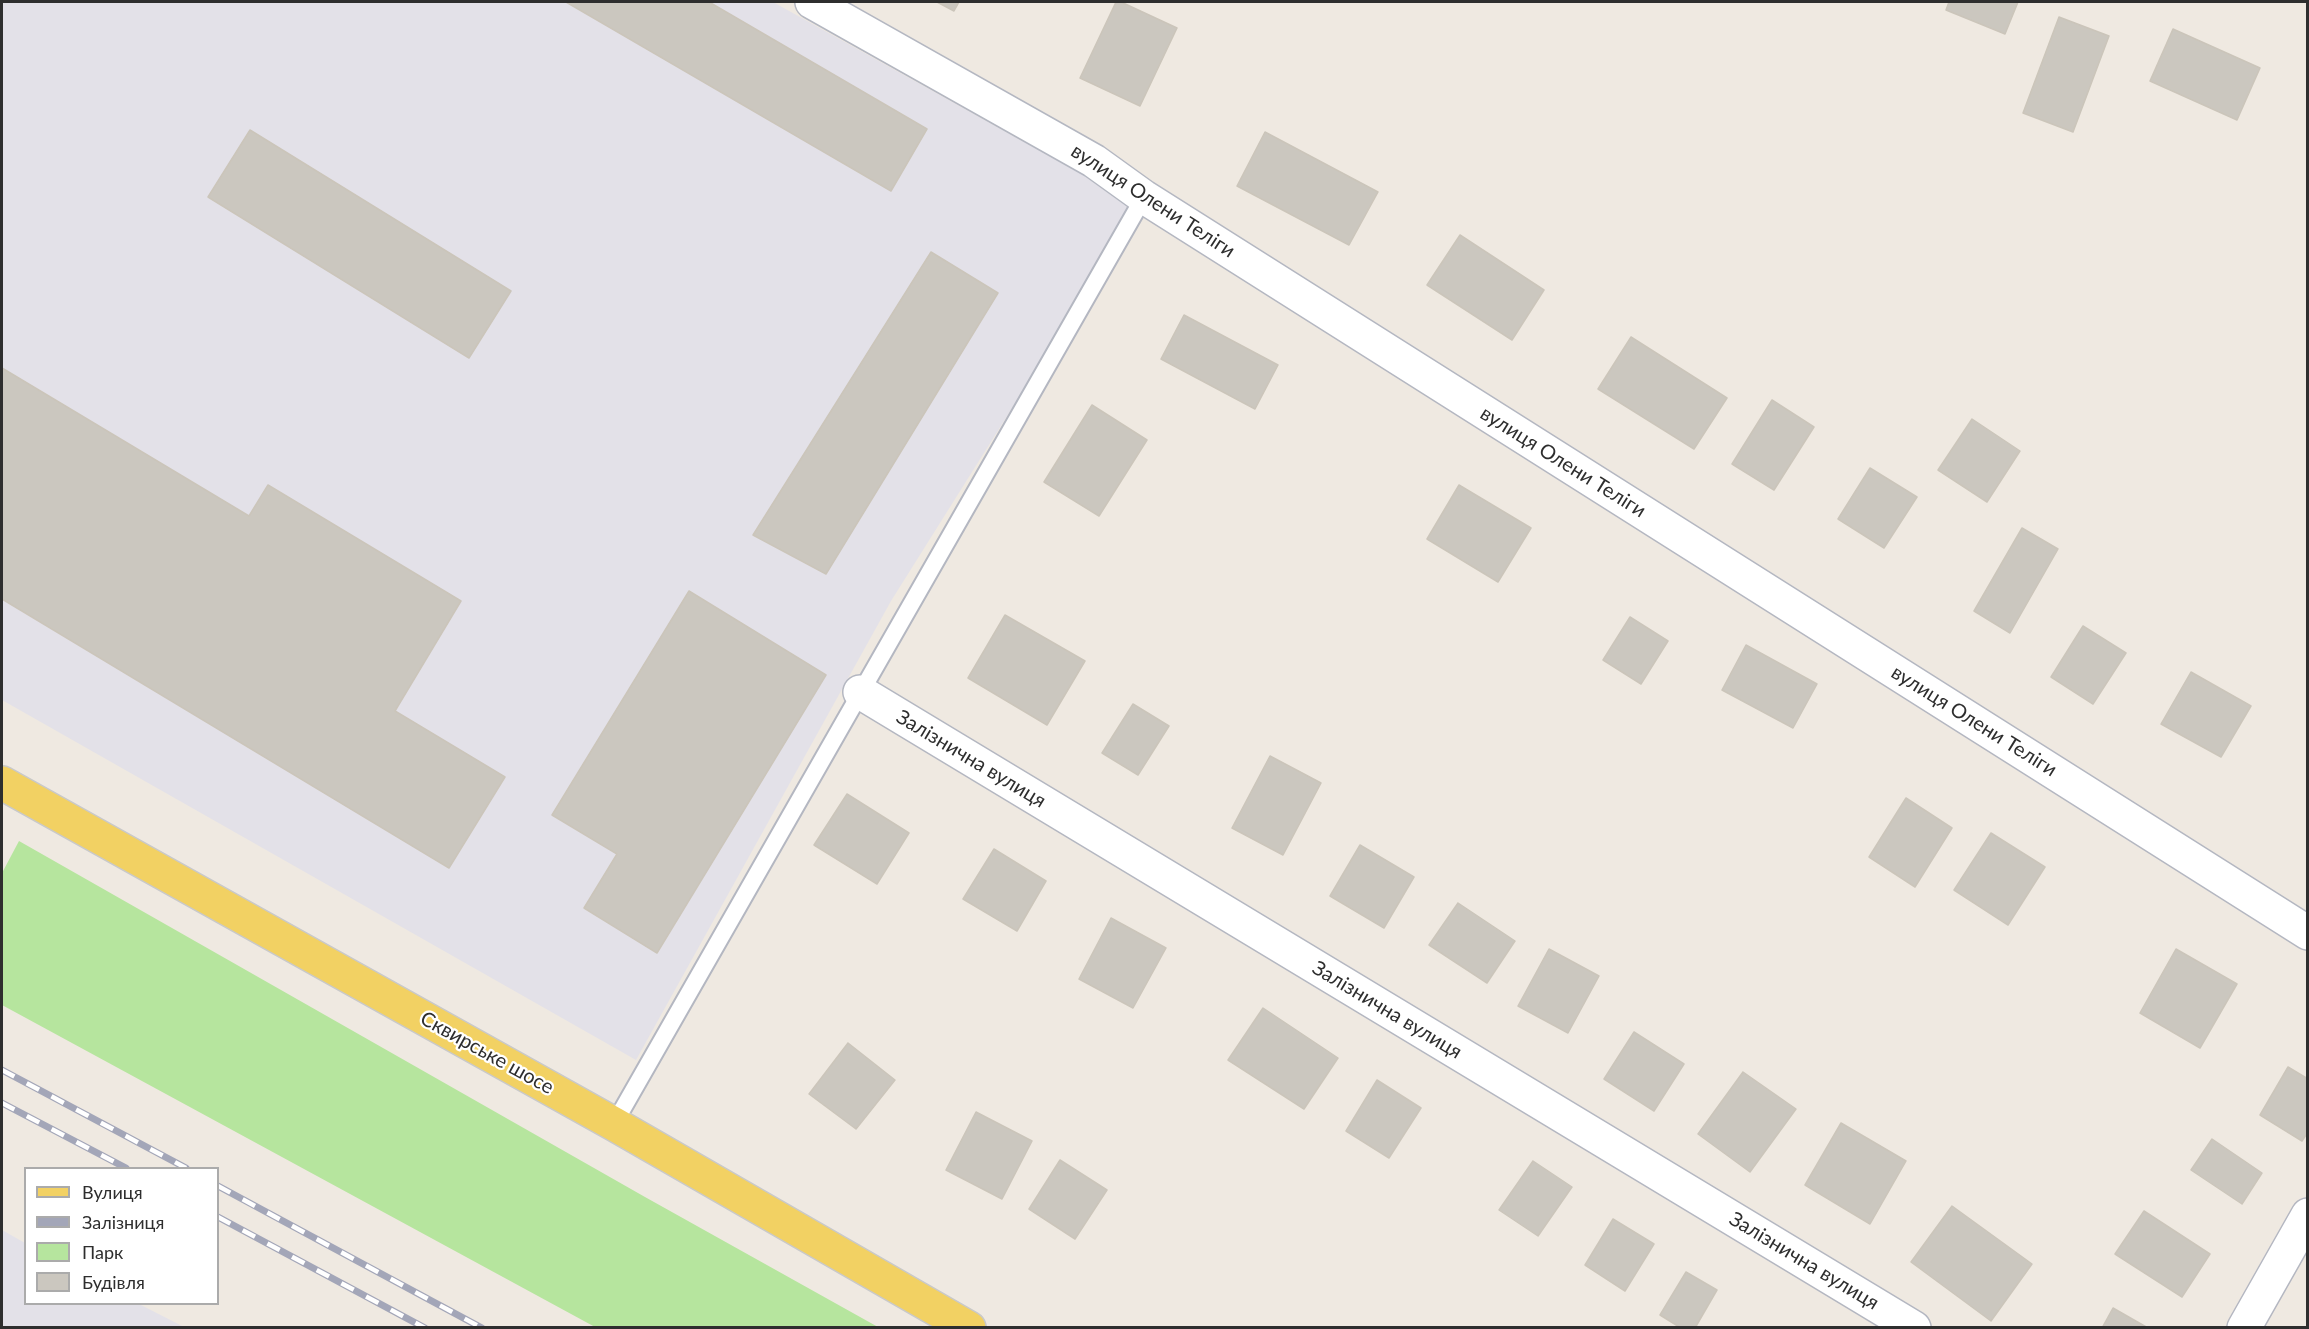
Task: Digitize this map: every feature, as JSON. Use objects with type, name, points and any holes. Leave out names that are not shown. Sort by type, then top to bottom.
[{"type":"main road","name":"Сквирське шосе","points":[[2,783],[614,1124],[969,1328]]},
{"type":"street","name":"вулиця Олени Теліги","points":[[812,2],[1094,161],[1144,197],[2307,933]]},
{"type":"street","name":"Залізнична вулиця","points":[[860,692],[1914,1328]]},
{"type":"street","points":[[2244,1328],[2307,1215]]},
{"type":"lane","points":[[614,1124],[1144,197]]},
{"type":"shaded area","points":[[2,2],[773,2],[1139,206],[891,601],[636,1060],[2,700]]},
{"type":"shaded area","points":[[2,1230],[24,1242],[24,1305],[141,1305],[184,1327],[2,1327]]},
{"type":"green space","points":[[19,841],[878,1327],[595,1327],[2,1005],[2,873]]},
{"type":"building","points":[[566,2],[709,2],[927,129],[891,191]]},
{"type":"building","points":[[937,2],[959,2],[954,11]]},
{"type":"building","points":[[1116,2],[1121,2],[1177,28],[1140,106],[1080,78]]},
{"type":"building","points":[[1949,2],[2018,2],[2005,34],[1946,10]]},
{"type":"building","points":[[2059,17],[2109,36],[2073,132],[2023,113]]},
{"type":"building","points":[[2173,29],[2260,68],[2237,120],[2150,81]]},
{"type":"building","points":[[250,130],[511,291],[469,358],[208,197]]},
{"type":"building","points":[[1265,132],[1378,192],[1349,245],[1237,186]]},
{"type":"building","points":[[1460,235],[1544,290],[1512,340],[1427,285]]},
{"type":"building","points":[[931,252],[998,293],[826,574],[753,535]]},
{"type":"building","points":[[1184,315],[1278,365],[1255,409],[1161,359]]},
{"type":"building","points":[[1631,337],[1727,398],[1694,449],[1598,389]]},
{"type":"building","points":[[2,368],[249,516],[268,485],[461,601],[395,711],[505,777],[449,868],[2,599]]},
{"type":"building","points":[[1772,400],[1814,427],[1774,490],[1732,464]]},
{"type":"building","points":[[1092,405],[1147,440],[1099,516],[1044,482]]},
{"type":"building","points":[[1972,419],[2020,451],[1987,502],[1938,470]]},
{"type":"building","points":[[1870,468],[1917,497],[1884,548],[1838,519]]},
{"type":"building","points":[[1459,485],[1531,528],[1498,582],[1427,539]]},
{"type":"building","points":[[2022,528],[2058,549],[2010,633],[1974,611]]},
{"type":"building","points":[[689,591],[826,675],[657,953],[584,908],[617,854],[552,815]]},
{"type":"building","points":[[1005,615],[1085,661],[1047,725],[968,678]]},
{"type":"building","points":[[1630,617],[1668,641],[1641,684],[1603,660]]},
{"type":"building","points":[[2083,626],[2126,653],[2093,704],[2051,677]]},
{"type":"building","points":[[1746,645],[1817,684],[1793,728],[1722,690]]},
{"type":"building","points":[[2191,672],[2251,706],[2221,757],[2161,724]]},
{"type":"building","points":[[1133,704],[1169,726],[1138,775],[1102,753]]},
{"type":"building","points":[[1270,756],[1321,783],[1283,855],[1232,828]]},
{"type":"building","points":[[847,794],[909,833],[877,884],[814,845]]},
{"type":"building","points":[[1906,798],[1952,828],[1915,887],[1869,857]]},
{"type":"building","points":[[1991,833],[2045,867],[2008,925],[1954,890]]},
{"type":"building","points":[[1360,845],[1414,877],[1384,928],[1330,896]]},
{"type":"building","points":[[994,849],[1046,881],[1017,931],[963,899]]},
{"type":"building","points":[[1458,903],[1515,941],[1487,983],[1429,945]]},
{"type":"building","points":[[1111,918],[1166,948],[1133,1008],[1079,979]]},
{"type":"building","points":[[1549,949],[1599,976],[1568,1033],[1518,1006]]},
{"type":"building","points":[[2176,949],[2237,984],[2200,1048],[2140,1013]]},
{"type":"building","points":[[1263,1008],[1338,1058],[1304,1109],[1228,1060]]},
{"type":"building","points":[[1634,1032],[1684,1064],[1654,1111],[1604,1079]]},
{"type":"building","points":[[848,1043],[895,1080],[856,1129],[809,1094]]},
{"type":"building","points":[[2288,1067],[2308,1079],[2308,1132],[2302,1141],[2260,1115]]},
{"type":"building","points":[[1743,1072],[1796,1109],[1750,1172],[1698,1134]]},
{"type":"building","points":[[1377,1080],[1421,1108],[1389,1158],[1346,1131]]},
{"type":"building","points":[[976,1112],[1032,1141],[1002,1199],[946,1170]]},
{"type":"building","points":[[1841,1123],[1906,1161],[1870,1224],[1805,1185]]},
{"type":"building","points":[[2212,1139],[2262,1173],[2242,1204],[2191,1170]]},
{"type":"building","points":[[1060,1160],[1107,1190],[1075,1239],[1029,1209]]},
{"type":"building","points":[[1533,1161],[1572,1187],[1538,1236],[1499,1210]]},
{"type":"building","points":[[1952,1206],[2032,1264],[1991,1321],[1911,1262]]},
{"type":"building","points":[[2144,1211],[2210,1254],[2182,1297],[2115,1254]]},
{"type":"building","points":[[1613,1219],[1654,1244],[1625,1291],[1585,1265]]},
{"type":"building","points":[[1686,1272],[1717,1290],[1695,1328],[1681,1328],[1660,1315]]},
{"type":"building","points":[[2113,1308],[2148,1328],[2102,1328]]},
{"type":"railway","points":[[2,1070],[184,1167]]},
{"type":"railway","points":[[2,1103],[124,1167]]},
{"type":"railway","points":[[219,1187],[482,1328]]},
{"type":"railway","points":[[219,1218],[425,1328]]}]
